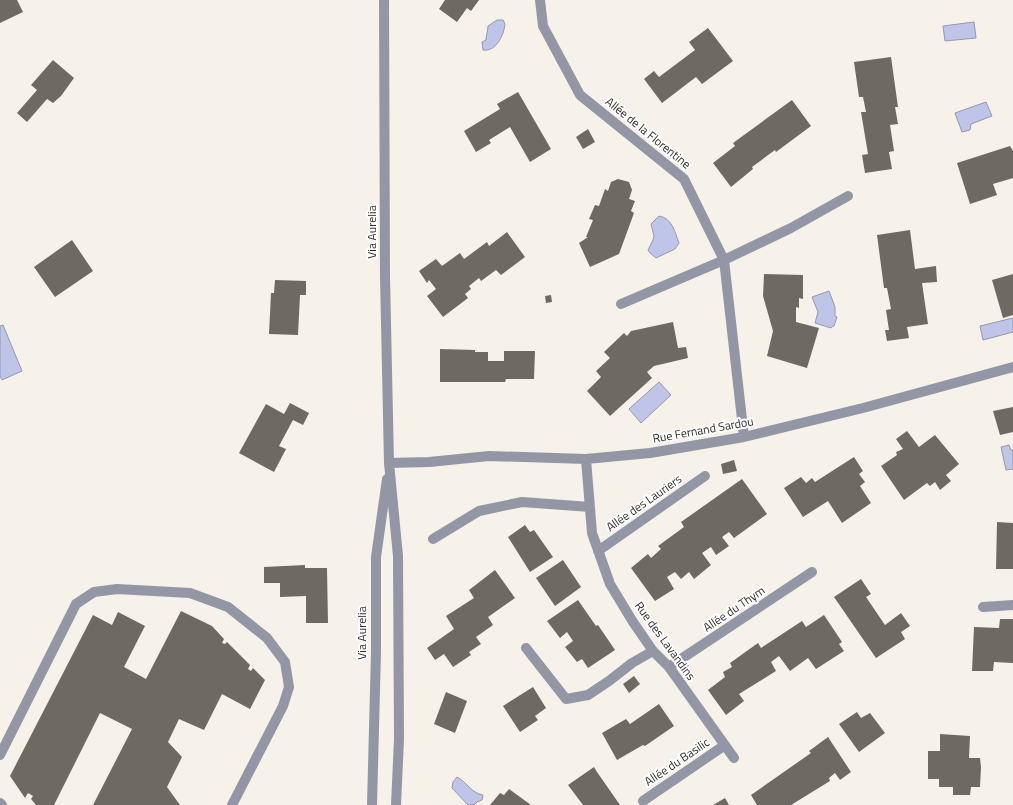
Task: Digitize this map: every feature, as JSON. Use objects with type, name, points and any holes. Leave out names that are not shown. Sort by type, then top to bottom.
[{"type":"street","name":"Via Aurelia","points":[[384,0],[385,276],[389,463],[398,556],[399,739],[396,805]]},
{"type":"street","name":"Allée de la Florentine","points":[[540,0],[542,26],[580,94],[684,179],[724,260],[744,437]]},
{"type":"street","points":[[620,304],[724,260],[791,228],[848,196]]},
{"type":"street","name":"Rue Fernand Sardou","points":[[389,463],[429,462],[489,456],[586,459],[650,452],[744,437],[863,408],[1013,367]]},
{"type":"street","name":"Rue des Lavandins","points":[[586,459],[592,533],[610,584],[653,651],[669,668],[734,758]]},
{"type":"street","name":"Via Aurelia","points":[[372,805],[376,558],[389,463]]},
{"type":"street","name":"Allée des Lauriers","points":[[598,551],[705,476]]},
{"type":"street","points":[[433,539],[480,511],[522,502],[590,508]]},
{"type":"street","name":"Allée du Thym","points":[[669,668],[812,572]]},
{"type":"street","points":[[0,755],[76,604],[94,592],[117,589],[190,593],[228,607],[267,638],[285,662],[289,687],[283,706],[232,805]]},
{"type":"street","points":[[983,607],[1013,605]]},
{"type":"street","points":[[526,648],[566,699],[588,695],[609,682],[632,663],[653,651]]},
{"type":"street","name":"Allée du Basilic","points":[[643,801],[725,745]]},
{"type":"water","points":[[497,20],[503,20],[505,24],[501,38],[492,48],[483,50],[482,42],[486,40],[488,26]]},
{"type":"water","points":[[974,22],[976,38],[945,41],[943,26]]},
{"type":"water","points":[[986,102],[992,116],[971,124],[970,130],[962,132],[955,113]]},
{"type":"water","points":[[659,216],[663,217],[670,223],[679,243],[675,249],[656,258],[648,250],[654,236],[651,224]]},
{"type":"water","points":[[829,291],[835,307],[835,316],[837,317],[834,326],[831,328],[815,323],[818,312],[812,297]]},
{"type":"water","points":[[1013,318],[1013,332],[983,340],[980,326]]},
{"type":"water","points":[[3,325],[22,371],[2,380],[0,376],[0,326]]},
{"type":"water","points":[[659,382],[671,395],[641,423],[629,409]]},
{"type":"water","points":[[1009,445],[1011,450],[1013,450],[1013,469],[1006,470],[1001,447]]},
{"type":"water","points":[[457,777],[472,790],[483,795],[482,800],[475,804],[468,805],[452,788],[453,782]]},
{"type":"building","points":[[0,0],[17,0],[23,12],[0,23]]},
{"type":"building","points":[[445,0],[479,0],[471,11],[467,8],[457,22],[439,9]]},
{"type":"building","points":[[708,28],[733,61],[702,84],[696,77],[662,103],[644,79],[654,71],[659,77],[695,50],[689,42]]},
{"type":"building","points":[[891,57],[898,107],[895,107],[898,124],[890,125],[894,151],[889,152],[892,169],[865,173],[862,155],[868,154],[861,112],[866,112],[863,97],[859,97],[854,62]]},
{"type":"building","points":[[53,60],[74,78],[61,96],[53,103],[47,99],[27,122],[17,113],[37,90],[31,85]]},
{"type":"building","points":[[518,92],[551,149],[530,162],[510,127],[489,140],[491,143],[476,152],[464,131],[500,109],[497,104]]},
{"type":"building","points":[[792,100],[811,126],[776,152],[775,150],[752,167],[753,169],[731,187],[713,163],[735,146],[733,143]]},
{"type":"building","points":[[588,129],[595,142],[583,149],[576,137]]},
{"type":"building","points":[[1010,146],[1013,151],[1013,178],[993,184],[997,195],[970,204],[957,163]]},
{"type":"building","points":[[618,179],[629,182],[632,190],[629,199],[635,201],[631,211],[634,213],[619,254],[590,267],[579,243],[588,237],[586,237],[593,220],[589,219],[595,205],[599,206],[605,189],[608,191],[611,182]]},
{"type":"building","points":[[910,230],[915,269],[936,266],[937,282],[922,283],[928,324],[907,327],[909,338],[887,341],[885,330],[889,330],[886,310],[891,309],[887,288],[884,288],[877,235]]},
{"type":"building","points":[[507,232],[525,257],[501,275],[496,270],[481,281],[479,278],[469,286],[471,289],[465,294],[468,298],[443,317],[427,296],[436,289],[429,280],[427,283],[419,271],[436,259],[442,266],[460,253],[464,259],[487,242],[489,246]]},
{"type":"building","points":[[72,240],[93,271],[55,297],[34,267]]},
{"type":"building","points":[[764,274],[803,275],[803,299],[799,298],[799,308],[796,307],[796,322],[819,328],[807,368],[767,356],[773,331],[763,296]]},
{"type":"building","points":[[1013,274],[1013,315],[1003,318],[992,280]]},
{"type":"building","points":[[275,280],[306,281],[306,295],[300,295],[298,335],[269,334],[271,293],[274,293]]},
{"type":"building","points":[[551,295],[552,302],[546,303],[545,296]]},
{"type":"building","points":[[673,322],[678,348],[686,347],[688,358],[654,366],[647,372],[652,378],[610,416],[587,391],[601,377],[596,371],[610,358],[604,352],[624,333],[627,336],[631,331]]},
{"type":"building","points":[[440,349],[488,352],[488,361],[504,361],[504,351],[535,351],[534,379],[506,379],[505,382],[440,382]]},
{"type":"building","points":[[290,403],[309,413],[303,425],[293,420],[279,446],[286,449],[274,472],[239,453],[266,404],[284,414]]},
{"type":"building","points":[[1013,407],[1013,432],[1000,435],[993,411]]},
{"type":"building","points":[[907,431],[919,447],[935,435],[959,464],[946,475],[951,481],[940,490],[935,482],[930,486],[927,483],[904,500],[881,466],[897,455],[896,452],[903,449],[896,439]]},
{"type":"building","points":[[854,457],[863,471],[859,474],[865,482],[860,486],[871,503],[842,523],[828,501],[803,517],[784,488],[801,477],[806,483],[812,478],[815,482]]},
{"type":"building","points":[[734,460],[737,471],[723,474],[721,464]]},
{"type":"building","points":[[742,479],[767,514],[734,538],[729,532],[722,537],[729,546],[716,555],[711,547],[702,553],[711,565],[694,579],[689,572],[681,579],[675,572],[667,577],[674,589],[655,601],[631,568],[648,554],[651,558],[661,549],[658,546],[684,527],[681,522]]},
{"type":"building","points":[[997,522],[1013,523],[1013,569],[996,569]]},
{"type":"building","points":[[525,525],[530,532],[534,530],[553,557],[530,572],[508,537]]},
{"type":"building","points":[[563,560],[581,587],[555,606],[536,578]]},
{"type":"building","points":[[305,565],[305,568],[327,568],[328,623],[306,623],[306,596],[280,597],[280,583],[264,583],[264,567]]},
{"type":"building","points":[[495,570],[515,598],[488,617],[493,625],[476,637],[481,644],[469,652],[471,655],[453,667],[444,654],[435,660],[427,648],[454,629],[446,616],[474,598],[469,590]]},
{"type":"building","points":[[861,579],[871,594],[866,597],[885,625],[901,613],[910,626],[901,632],[905,639],[876,658],[834,597]]},
{"type":"building","points":[[578,600],[596,626],[598,625],[615,650],[588,668],[582,659],[577,662],[565,647],[573,641],[567,632],[560,638],[547,621]]},
{"type":"building","points":[[181,611],[212,626],[224,639],[222,643],[225,644],[227,642],[250,665],[248,669],[251,671],[253,668],[265,680],[250,709],[222,694],[204,730],[179,719],[168,742],[182,757],[167,787],[180,805],[93,805],[132,729],[100,713],[54,805],[36,805],[31,799],[33,796],[28,793],[25,798],[10,776],[93,615],[112,625],[118,612],[145,626],[124,667],[146,679]]},
{"type":"building","points":[[824,615],[842,642],[839,644],[844,651],[816,669],[808,658],[790,671],[779,656],[771,662],[776,671],[739,694],[744,701],[726,715],[708,690],[725,677],[723,672],[732,667],[730,663],[758,643],[761,648],[802,621],[806,627]]},
{"type":"building","points":[[1000,619],[1013,619],[1013,663],[994,662],[993,671],[972,671],[974,627],[999,628]]},
{"type":"building","points":[[634,676],[640,684],[629,693],[623,684]]},
{"type":"building","points":[[533,687],[546,708],[535,716],[538,720],[520,732],[503,706]]},
{"type":"building","points":[[446,692],[467,701],[455,733],[434,724]]},
{"type":"building","points":[[659,704],[674,726],[645,746],[643,745],[617,760],[602,733],[626,719],[630,724]]},
{"type":"building","points":[[857,712],[861,718],[870,713],[885,733],[859,752],[839,724]]},
{"type":"building","points":[[940,734],[970,736],[969,758],[980,758],[981,767],[980,787],[971,787],[970,795],[953,795],[953,787],[939,787],[939,779],[928,779],[928,751],[940,751]]},
{"type":"building","points":[[828,737],[851,772],[840,780],[835,773],[829,778],[830,781],[791,805],[757,805],[751,795],[811,753],[809,751]]},
{"type":"building","points":[[594,767],[620,805],[583,805],[568,785]]},
{"type":"building","points":[[509,789],[531,805],[490,805],[500,793],[504,795]]},
{"type":"building","points":[[725,798],[729,805],[713,805]]}]
